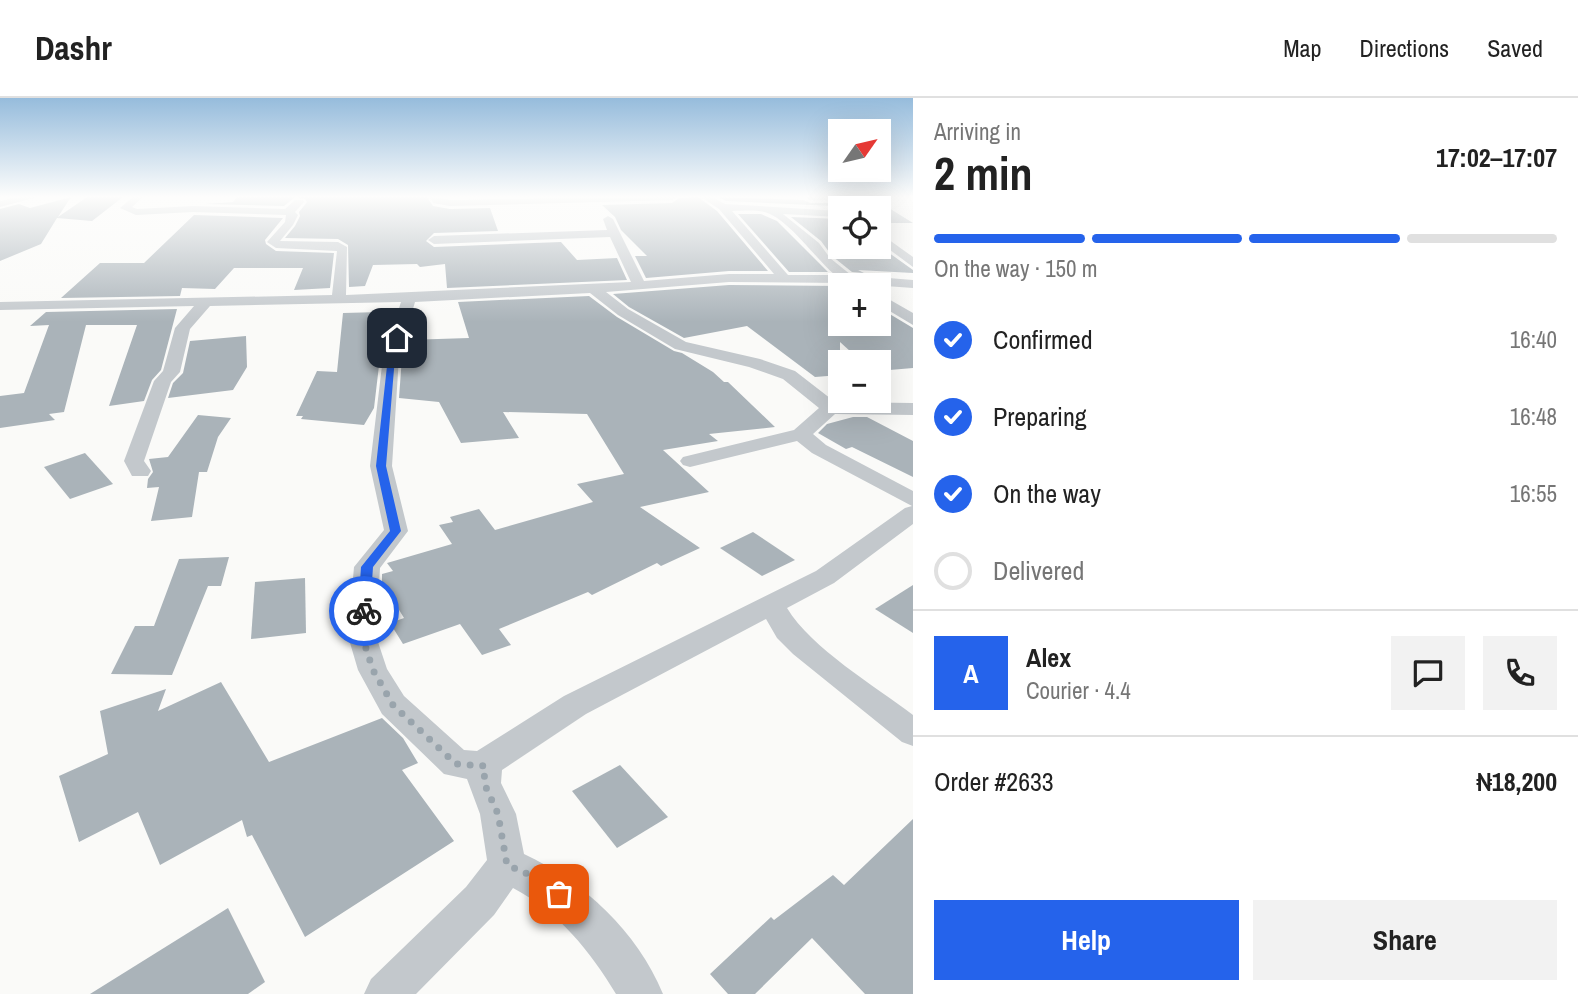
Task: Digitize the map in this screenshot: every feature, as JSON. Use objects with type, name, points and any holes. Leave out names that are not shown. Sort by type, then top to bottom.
[{"type":"street","points":[[276,239],[276,244],[338,246],[343,250],[339,299]]},
{"type":"street","points":[[434,240],[464,239]]},
{"type":"street","points":[[616,239],[639,285]]},
{"type":"street","points":[[750,239],[785,279]]},
{"type":"street","points":[[806,239],[841,273]]},
{"type":"street","points":[[891,245],[913,263]]},
{"type":"street","points":[[0,306],[409,298],[593,289],[729,278],[828,281]]},
{"type":"street","points":[[891,283],[913,284]]},
{"type":"street","points":[[593,289],[622,312],[681,346],[754,363],[789,375],[828,406]]},
{"type":"street","points":[[409,298],[391,357],[381,466],[396,531],[367,567],[362,636],[373,670],[393,705],[456,764],[485,766]]},
{"type":"street","points":[[140,471],[134,461],[163,381],[171,372],[183,328],[207,301]]},
{"type":"street","points":[[891,306],[913,320]]},
{"type":"street","points":[[891,409],[913,409]]},
{"type":"street","points":[[690,461],[801,434],[828,410]]},
{"type":"street","points":[[801,434],[820,449],[913,500]]},
{"type":"street","points":[[386,994],[480,901],[507,865],[498,814],[484,783],[485,766],[492,757],[575,705],[825,577],[913,513]]},
{"type":"street","points":[[772,605],[787,631],[803,647],[913,733]]},
{"type":"street","points":[[507,865],[539,879],[579,909],[611,946],[641,994]]},
{"type":"building","points":[[0,239],[44,239],[41,244],[0,261]]},
{"type":"building","points":[[169,239],[266,239],[266,244],[276,251],[334,253],[330,288],[294,290],[303,268],[234,268],[215,289],[182,288],[180,296],[61,298],[100,263],[144,263]]},
{"type":"building","points":[[328,239],[428,239],[426,241],[434,247],[561,242],[577,260],[617,258],[627,280],[447,288],[445,264],[420,267],[417,264],[373,265],[365,286],[349,287],[348,245],[338,239]]},
{"type":"building","points":[[630,239],[741,239],[768,271],[729,271],[646,278],[635,256],[647,256]]},
{"type":"building","points":[[760,239],[795,239],[828,272],[789,272]]},
{"type":"building","points":[[818,239],[828,239],[828,251],[821,241]]},
{"type":"building","points":[[891,254],[913,270],[913,273],[852,272],[836,259],[891,259]]},
{"type":"building","points":[[729,285],[828,286],[828,336],[891,336],[891,315],[913,328],[913,368],[891,370],[891,350],[849,350],[840,342],[840,350],[828,350],[828,376],[815,377],[747,326],[684,338],[629,307],[613,294]]},
{"type":"building","points":[[589,296],[617,317],[728,382],[775,427],[709,434],[718,441],[663,450],[709,492],[640,507],[700,548],[661,566],[657,563],[592,595],[588,592],[499,629],[511,645],[482,655],[460,624],[403,644],[390,623],[404,618],[382,582],[382,574],[393,571],[387,563],[452,544],[439,525],[453,522],[450,517],[479,509],[495,530],[593,502],[577,484],[624,474],[587,414],[503,412],[519,438],[461,443],[439,402],[399,398],[402,357],[407,340],[469,338],[458,302]]},
{"type":"building","points":[[177,309],[161,370],[152,380],[144,401],[109,406],[137,325],[86,325],[64,412],[49,414],[55,420],[0,428],[0,396],[24,393],[49,325],[30,326],[46,312]]},
{"type":"building","points":[[381,312],[382,341],[386,341],[380,357],[374,408],[364,425],[301,419],[303,416],[296,416],[317,371],[337,372],[343,313]]},
{"type":"building","points":[[246,336],[247,367],[233,390],[168,398],[173,383],[183,373],[190,341]]},
{"type":"building","points":[[198,415],[231,418],[218,437],[207,472],[199,472],[192,517],[151,521],[159,487],[147,488],[148,479],[153,472],[149,459],[168,457]]},
{"type":"building","points":[[853,417],[867,417],[913,441],[913,477],[852,447],[846,449],[818,433],[827,424]]},
{"type":"building","points":[[85,453],[113,484],[70,499],[44,467]]},
{"type":"building","points":[[753,532],[795,560],[762,576],[720,548]]},
{"type":"building","points":[[229,557],[221,586],[208,586],[172,675],[111,674],[135,626],[154,626],[179,559]]},
{"type":"building","points":[[305,578],[306,633],[251,639],[255,582]]},
{"type":"building","points":[[913,585],[913,633],[875,609]]},
{"type":"building","points":[[221,682],[269,762],[382,718],[403,738],[418,763],[402,770],[454,841],[305,937],[252,835],[247,837],[242,820],[160,865],[138,812],[79,842],[59,776],[108,754],[100,711],[166,689],[158,711]]},
{"type":"building","points":[[620,765],[668,817],[617,848],[572,791]]},
{"type":"building","points":[[913,819],[913,994],[865,994],[812,938],[755,994],[728,994],[710,974],[771,917],[774,920],[833,875],[844,885]]},
{"type":"building","points":[[228,908],[265,982],[248,994],[90,994]]},
{"type":"way so far","points":[[364,611],[362,636],[373,670],[393,705],[424,731],[456,764],[485,766],[484,783],[498,814],[507,865],[539,879],[559,894]]},
{"type":"route","points":[[364,611],[367,567],[396,531],[381,466],[391,357],[397,338]]}]
